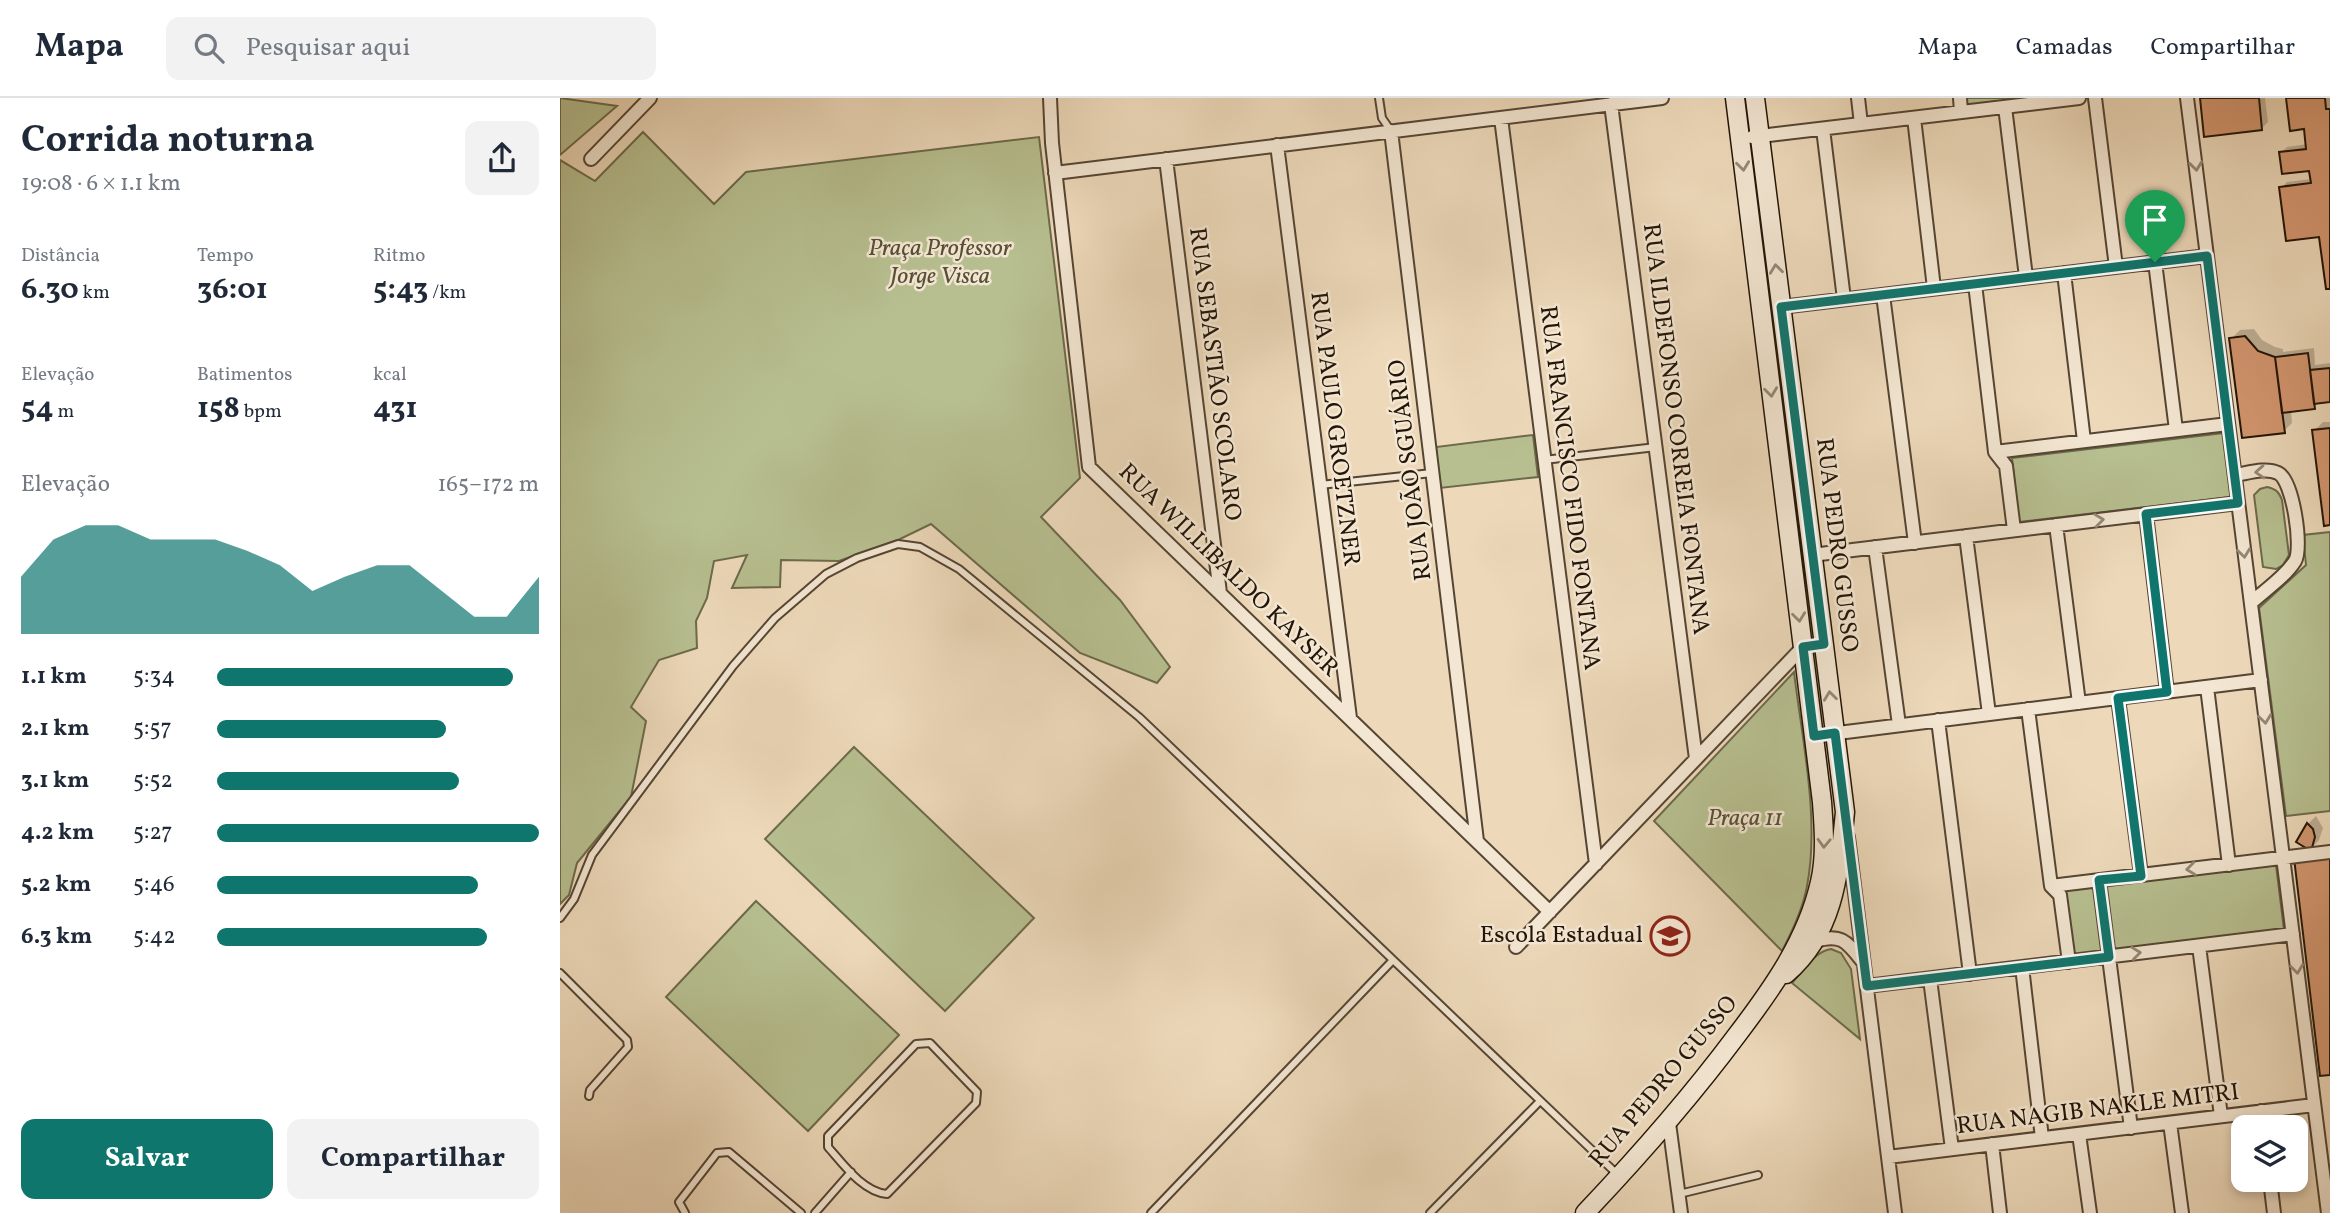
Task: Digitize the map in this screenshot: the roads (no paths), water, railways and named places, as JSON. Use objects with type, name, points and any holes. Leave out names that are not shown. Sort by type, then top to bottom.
[{"type":"main road","name":"RUA PEDRO GUSSO","points":[[1585,1213],[1669,1123],[1778,980],[1811,912],[1823,866],[1824,825],[1814,736],[1735,98]]},
{"type":"main road","name":"RUA PEDRO GUSSO","points":[[1755,98],[1845,812],[1835,890],[1824,925],[1800,961],[1778,980]]},
{"type":"street","points":[[591,159],[650,98]]},
{"type":"street","name":"RUA WILLIBALDO KAYSER","points":[[1049,98],[1055,173],[1089,467],[1550,912]]},
{"type":"street","points":[[1055,173],[1662,98]]},
{"type":"street","points":[[1858,98],[1861,124]]},
{"type":"street","points":[[1959,98],[1961,112]]},
{"type":"street","points":[[1740,139],[2078,98]]},
{"type":"street","points":[[2095,98],[2116,267]]},
{"type":"street","points":[[2187,98],[2328,1213]]},
{"type":"street","name":"RUA ILDEFONSO CORREIA FONTANA","points":[[1611,104],[1696,759]]},
{"type":"street","points":[[2005,107],[2026,277]]},
{"type":"street","name":"RUA FRANCISCO FIDO FONTANA","points":[[1501,118],[1596,864]]},
{"type":"street","points":[[1914,118],[1934,288]]},
{"type":"street","points":[[1824,129],[1844,299]]},
{"type":"street","name":"RUA JOÃO SGUÁRIO","points":[[1391,131],[1476,841]]},
{"type":"street","name":"RUA PAULO GROETZNER","points":[[1278,145],[1350,718]]},
{"type":"street","name":"RUA SEBASTIÃO SCOLARO","points":[[1166,159],[1220,593]]},
{"type":"street","points":[[1781,307],[2207,256]]},
{"type":"street","points":[[2155,262],[2176,430]]},
{"type":"street","points":[[2063,273],[2084,441]]},
{"type":"street","points":[[1975,284],[1995,452],[2006,466],[2014,530]]},
{"type":"street","points":[[1883,295],[1914,542]]},
{"type":"street","points":[[1995,452],[2228,424]]},
{"type":"street","points":[[2235,475],[2268,470],[2277,472],[2284,477],[2292,495],[2297,556],[2291,566],[2251,603]]},
{"type":"street","points":[[1812,555],[2238,503]]},
{"type":"street","points":[[2146,514],[2167,692]]},
{"type":"street","points":[[2056,525],[2079,703]]},
{"type":"street","points":[[1966,536],[1989,714]]},
{"type":"street","points":[[1875,547],[1899,725]]},
{"type":"street","points":[[1517,947],[1803,647],[1824,644]]},
{"type":"street","points":[[1814,736],[2261,680]]},
{"type":"street","points":[[2207,687],[2229,865]]},
{"type":"street","points":[[2118,698],[2141,876]]},
{"type":"street","points":[[2028,709],[2051,886],[2060,895],[2068,962]]},
{"type":"street","points":[[1938,720],[1970,974]]},
{"type":"street","points":[[1845,812],[1895,1213]]},
{"type":"street","points":[[2051,886],[2330,852]]},
{"type":"street","points":[[2099,880],[2130,1128]]},
{"type":"street","points":[[1867,986],[2293,934]]},
{"type":"street","points":[[1815,941],[1838,937],[1864,962]]},
{"type":"street","points":[[2199,946],[2221,1116]]},
{"type":"street","points":[[2022,967],[2042,1138]]},
{"type":"street","points":[[1930,979],[1952,1149]]},
{"type":"street","name":"RUA NAGIB NAKLE MITRI","points":[[1888,1157],[2314,1105]]},
{"type":"street","points":[[2261,1111],[2262,1115]]},
{"type":"street","points":[[1669,1123],[1681,1213]]},
{"type":"street","points":[[2169,1123],[2182,1213]]},
{"type":"street","points":[[2079,1134],[2090,1213]]},
{"type":"street","points":[[1992,1144],[2000,1213]]},
{"type":"street","points":[[2271,1192],[2274,1213]]},
{"type":"lane","name":"RUA JOÃO SGUÁRIO","points":[[1379,98],[1382,118],[1391,131]]},
{"type":"lane","points":[[1544,460],[1656,447]]},
{"type":"lane","points":[[1320,485],[1432,472]]},
{"type":"lane","points":[[560,918],[574,899],[592,855],[733,666],[775,618],[826,573],[857,558],[898,544],[920,547],[958,569],[1139,717],[1619,1177]]},
{"type":"lane","points":[[1152,1213],[1393,960]]},
{"type":"lane","points":[[560,973],[627,1040],[628,1047],[590,1090],[589,1096]]},
{"type":"lane","points":[[930,1043],[977,1092],[976,1103],[887,1195],[876,1194],[852,1172],[828,1147],[828,1136],[916,1044],[930,1043]]},
{"type":"lane","points":[[1430,1213],[1540,1101]]},
{"type":"lane","points":[[685,1213],[679,1202],[717,1153],[729,1152],[801,1213]]},
{"type":"lane","points":[[815,1213],[852,1172]]},
{"type":"lane","points":[[1679,1194],[1758,1175]]},
{"type":"place","name":"Escola Estadual","points":[[1670,936]]},
{"type":"park label","name":"Praça Professor Jorge Visca","points":[[940,263]]},
{"type":"park label","name":"Praça 11","points":[[1745,819]]}]
